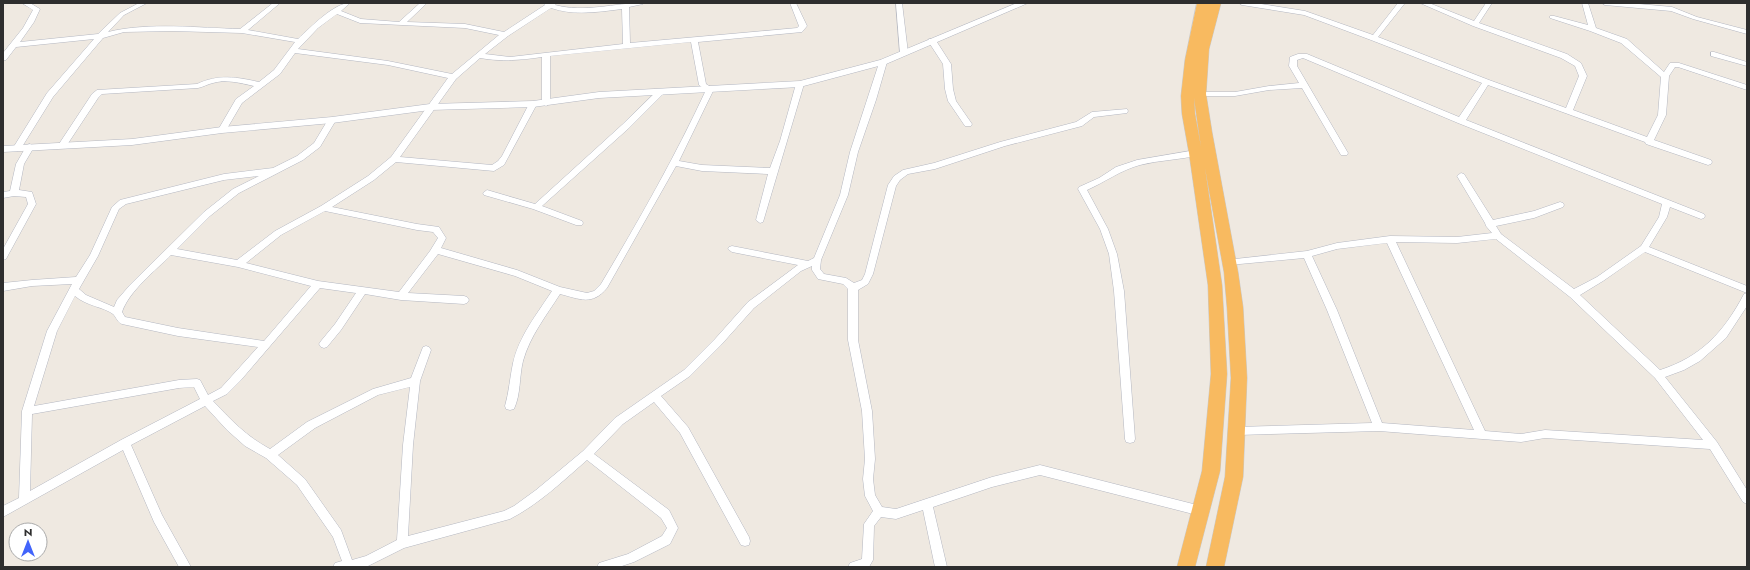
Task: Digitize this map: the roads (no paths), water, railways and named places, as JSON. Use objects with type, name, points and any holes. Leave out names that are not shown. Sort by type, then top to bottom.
[{"type":"highway","points":[[1186,567],[1211,471],[1219,374],[1215,285],[1196,153],[1191,137],[1187,104],[1188,73],[1203,3]]},
{"type":"highway","points":[[1215,3],[1203,49],[1200,94],[1205,132],[1229,262],[1235,307],[1239,378],[1234,477],[1215,567]]},
{"type":"street","points":[[3,58],[15,45],[33,18],[37,9],[26,3]]},
{"type":"street","points":[[17,148],[50,94],[100,36],[122,14],[144,3]]},
{"type":"street","points":[[242,31],[277,3]]},
{"type":"street","points":[[222,130],[239,101],[277,72],[300,41],[347,3]]},
{"type":"street","points":[[401,24],[424,3]]},
{"type":"street","points":[[238,264],[278,233],[324,208],[371,178],[394,159],[453,77],[481,56],[506,34],[550,4],[557,8],[594,10],[641,3]]},
{"type":"street","points":[[481,56],[498,59],[799,30],[803,26],[793,3]]},
{"type":"street","points":[[899,3],[904,53]]},
{"type":"street","points":[[3,149],[132,142],[222,130],[332,120],[430,107],[533,104],[600,95],[800,84],[883,62],[1024,3]]},
{"type":"street","points":[[1242,3],[1305,13],[1374,38],[1486,82],[1708,162]]},
{"type":"street","points":[[1374,38],[1402,3]]},
{"type":"street","points":[[1423,3],[1475,24],[1564,56],[1578,66],[1583,76],[1568,112]]},
{"type":"street","points":[[1475,24],[1489,3]]},
{"type":"street","points":[[1585,3],[1593,29]]},
{"type":"street","points":[[1605,3],[1672,9],[1695,18],[1747,32]]},
{"type":"street","points":[[625,6],[626,46]]},
{"type":"street","points":[[336,11],[360,21],[465,26],[506,34]]},
{"type":"street","points":[[1552,17],[1593,29],[1624,41],[1664,76]]},
{"type":"street","points":[[15,45],[100,36],[124,30],[172,28],[242,31],[300,41]]},
{"type":"street","points":[[694,40],[703,84],[710,89]]},
{"type":"street","points":[[932,41],[947,64],[949,89],[952,101],[968,124]]},
{"type":"street","points":[[293,51],[388,63],[453,77]]},
{"type":"street","points":[[1714,54],[1747,64]]},
{"type":"street","points":[[546,55],[546,103]]},
{"type":"street","points":[[1344,153],[1293,66],[1293,59],[1298,56],[1304,56],[1461,121],[1701,216]]},
{"type":"street","points":[[879,512],[870,496],[868,478],[870,459],[867,411],[853,340],[853,288],[846,281],[821,277],[816,270],[817,260],[844,195],[854,152],[883,62]]},
{"type":"street","points":[[1649,142],[1662,115],[1664,76],[1673,65],[1679,65],[1747,88]]},
{"type":"street","points":[[62,146],[95,96],[100,92],[198,86],[218,78],[260,85]]},
{"type":"street","points":[[1461,121],[1486,82]]},
{"type":"street","points":[[760,220],[773,171],[787,134],[800,84]]},
{"type":"street","points":[[1200,94],[1235,94],[1270,88],[1304,85]]},
{"type":"street","points":[[436,250],[517,273],[558,290],[587,297],[597,294],[604,286],[624,252],[694,124],[710,89]]},
{"type":"street","points":[[536,207],[626,126],[661,92]]},
{"type":"street","points":[[394,159],[494,168],[501,163],[505,157],[533,104]]},
{"type":"street","points":[[853,288],[865,282],[869,274],[892,185],[897,178],[906,172],[935,166],[1003,144],[1080,124],[1092,115],[1124,111]]},
{"type":"street","points":[[117,312],[120,303],[133,287],[206,214],[236,191],[300,158],[317,145],[332,120]]},
{"type":"street","points":[[14,193],[20,164],[30,147]]},
{"type":"street","points":[[1130,439],[1119,291],[1113,254],[1104,229],[1082,189],[1102,180],[1119,169],[1140,162],[1196,153]]},
{"type":"street","points":[[673,163],[702,168],[773,171]]},
{"type":"street","points":[[24,500],[27,411],[52,331],[79,280],[94,256],[116,207],[122,202],[224,177],[274,171]]},
{"type":"street","points":[[1461,176],[1489,224],[1498,236],[1573,294],[1658,375],[1713,445],[1747,499]]},
{"type":"street","points":[[3,195],[14,193],[29,194],[32,204],[3,257]]},
{"type":"street","points":[[488,193],[536,207],[579,223]]},
{"type":"street","points":[[1573,294],[1600,279],[1644,248],[1663,217],[1667,203]]},
{"type":"street","points":[[1489,224],[1534,215],[1560,205]]},
{"type":"street","points":[[324,208],[417,227],[436,229],[442,238],[436,250],[410,280],[401,296]]},
{"type":"street","points":[[1229,262],[1307,254],[1337,246],[1390,239],[1457,240],[1498,236]]},
{"type":"street","points":[[1390,239],[1482,436]]},
{"type":"street","points":[[732,248],[808,264]]},
{"type":"street","points":[[1644,248],[1747,290]]},
{"type":"street","points":[[168,251],[238,264],[318,284],[401,296],[464,300]]},
{"type":"street","points":[[1307,254],[1332,310],[1379,427]]},
{"type":"street","points":[[27,411],[179,384],[197,383],[206,400],[249,444],[270,455],[301,482],[337,534],[344,566],[368,561],[402,543],[506,515],[518,509],[540,493],[587,454],[619,421],[686,373],[718,342],[751,305],[798,269],[817,260]]},
{"type":"street","points":[[3,287],[32,283],[79,280]]},
{"type":"street","points":[[3,512],[224,390],[238,378],[318,284]]},
{"type":"street","points":[[74,290],[83,298],[117,312],[122,320],[178,332],[267,344]]},
{"type":"street","points":[[324,344],[338,327],[363,290]]},
{"type":"street","points":[[510,406],[515,387],[518,362],[529,333],[558,290]]},
{"type":"street","points":[[1658,375],[1687,364],[1718,341],[1739,314],[1747,297]]},
{"type":"street","points":[[402,543],[408,445],[415,381],[426,350]]},
{"type":"street","points":[[270,455],[311,425],[376,392],[415,381]]},
{"type":"street","points":[[655,396],[684,430],[745,541]]},
{"type":"street","points":[[1237,432],[1379,427],[1482,436],[1521,438],[1545,434],[1713,445]]},
{"type":"street","points":[[126,443],[158,518],[185,567]]},
{"type":"street","points":[[587,454],[665,514],[673,528],[666,540],[630,558],[603,567]]},
{"type":"street","points":[[879,512],[896,514],[927,505],[992,482],[1040,470],[1201,511]]},
{"type":"street","points":[[927,505],[941,567]]},
{"type":"street","points":[[854,567],[865,563],[867,560],[869,524],[879,512]]}]
